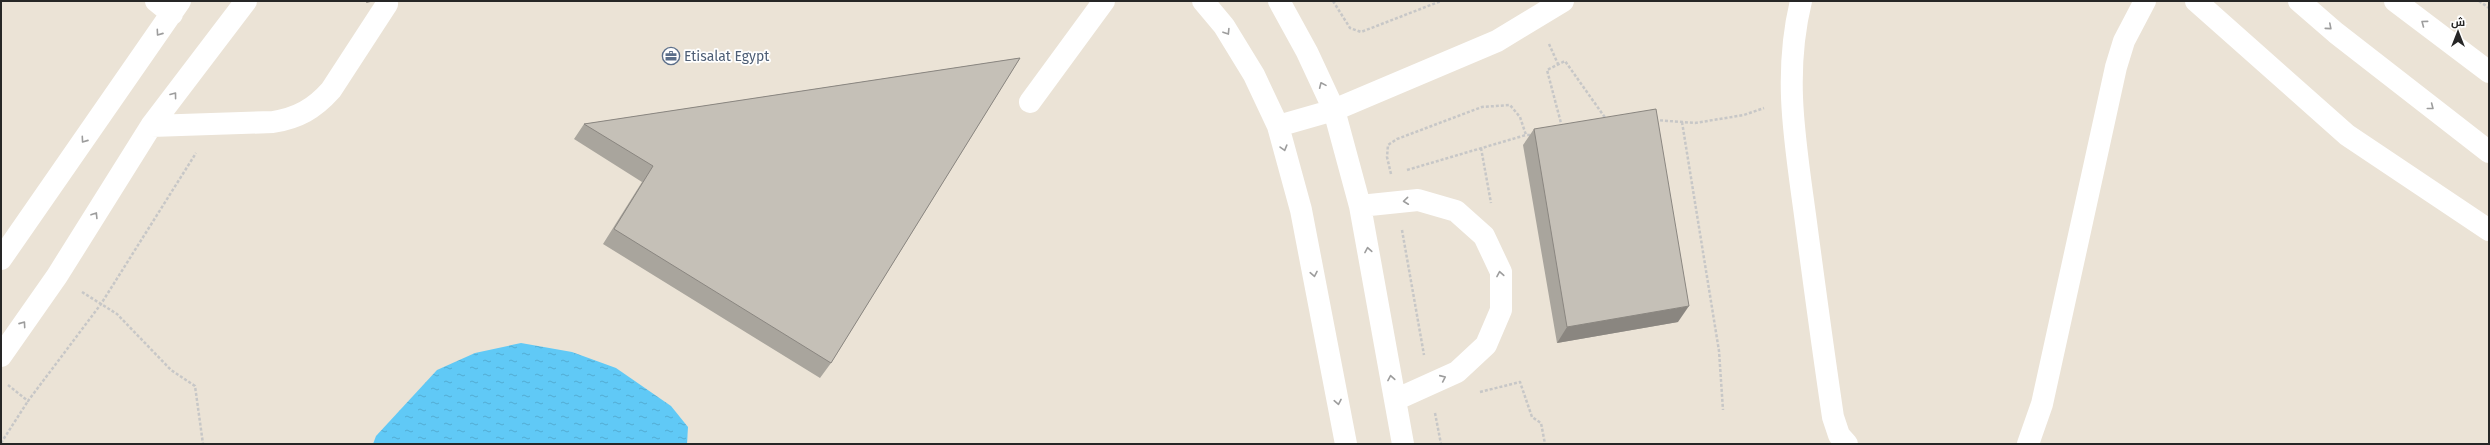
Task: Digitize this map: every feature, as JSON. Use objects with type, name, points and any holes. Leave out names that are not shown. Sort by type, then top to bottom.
[{"type":"street","points":[[1,356],[56,276],[151,126],[246,1]]},
{"type":"street","points":[[1030,102],[1104,1]]},
{"type":"street","points":[[1203,1],[1224,26],[1254,75],[1278,126],[1301,210],[1346,444]]},
{"type":"street","points":[[1279,1],[1307,52],[1334,110],[1360,206],[1403,444]]},
{"type":"street","points":[[1278,126],[1334,110],[1497,41],[1563,1]]},
{"type":"street","points":[[1801,1],[1794,28],[1790,63],[1790,99],[1833,417],[1839,435],[1847,444]]},
{"type":"street","points":[[2028,444],[2042,404],[2116,67],[2124,41],[2145,1]]},
{"type":"street","points":[[2196,1],[2347,136],[2489,230]]},
{"type":"street","points":[[2299,1],[2336,33],[2489,152]]},
{"type":"street","points":[[2395,1],[2489,72]]},
{"type":"street","points":[[151,126],[273,122],[290,119],[306,113],[320,103],[331,90],[388,4]]},
{"type":"street","points":[[1,259],[169,5]]},
{"type":"street","points":[[1360,206],[1418,200],[1456,211],[1484,236],[1501,272],[1501,310],[1486,346],[1458,372],[1395,400]]},
{"type":"path","points":[[1333,1],[1350,28],[1361,32],[1441,1]]},
{"type":"path","points":[[2479,1],[2489,8]]},
{"type":"path","points":[[1564,131],[1547,70],[1566,60],[1611,125]]},
{"type":"path","points":[[1650,120],[1695,124],[1744,115],[1790,99]]},
{"type":"path","points":[[1441,444],[1397,202],[1387,157],[1388,145],[1397,140],[1482,107],[1510,105],[1520,117],[1526,136]]},
{"type":"path","points":[[1682,122],[1719,351],[1723,410]]},
{"type":"path","points":[[1,443],[28,401],[101,304],[214,124]]},
{"type":"path","points":[[1406,170],[1481,148],[1533,135]]},
{"type":"path","points":[[1481,148],[1498,237],[1487,241]]},
{"type":"path","points":[[1391,174],[1398,172]]},
{"type":"path","points":[[56,276],[117,314],[172,370],[195,386],[203,444]]},
{"type":"path","points":[[1477,393],[1520,382],[1532,417],[1541,423],[1545,444]]},
{"type":"path","points":[[6,384],[28,401]]},
{"type":"water","points":[[521,343],[572,352],[616,368],[671,406],[688,427],[687,444],[373,444],[376,436],[437,370],[475,353]]},
{"type":"building","points":[[1020,58],[831,363],[614,229],[653,166],[584,124]]},
{"type":"building","points":[[1656,109],[1689,306],[1567,327],[1534,129]]},
{"type":"place","name":"Etisalat Egypt","points":[[671,56]]}]
